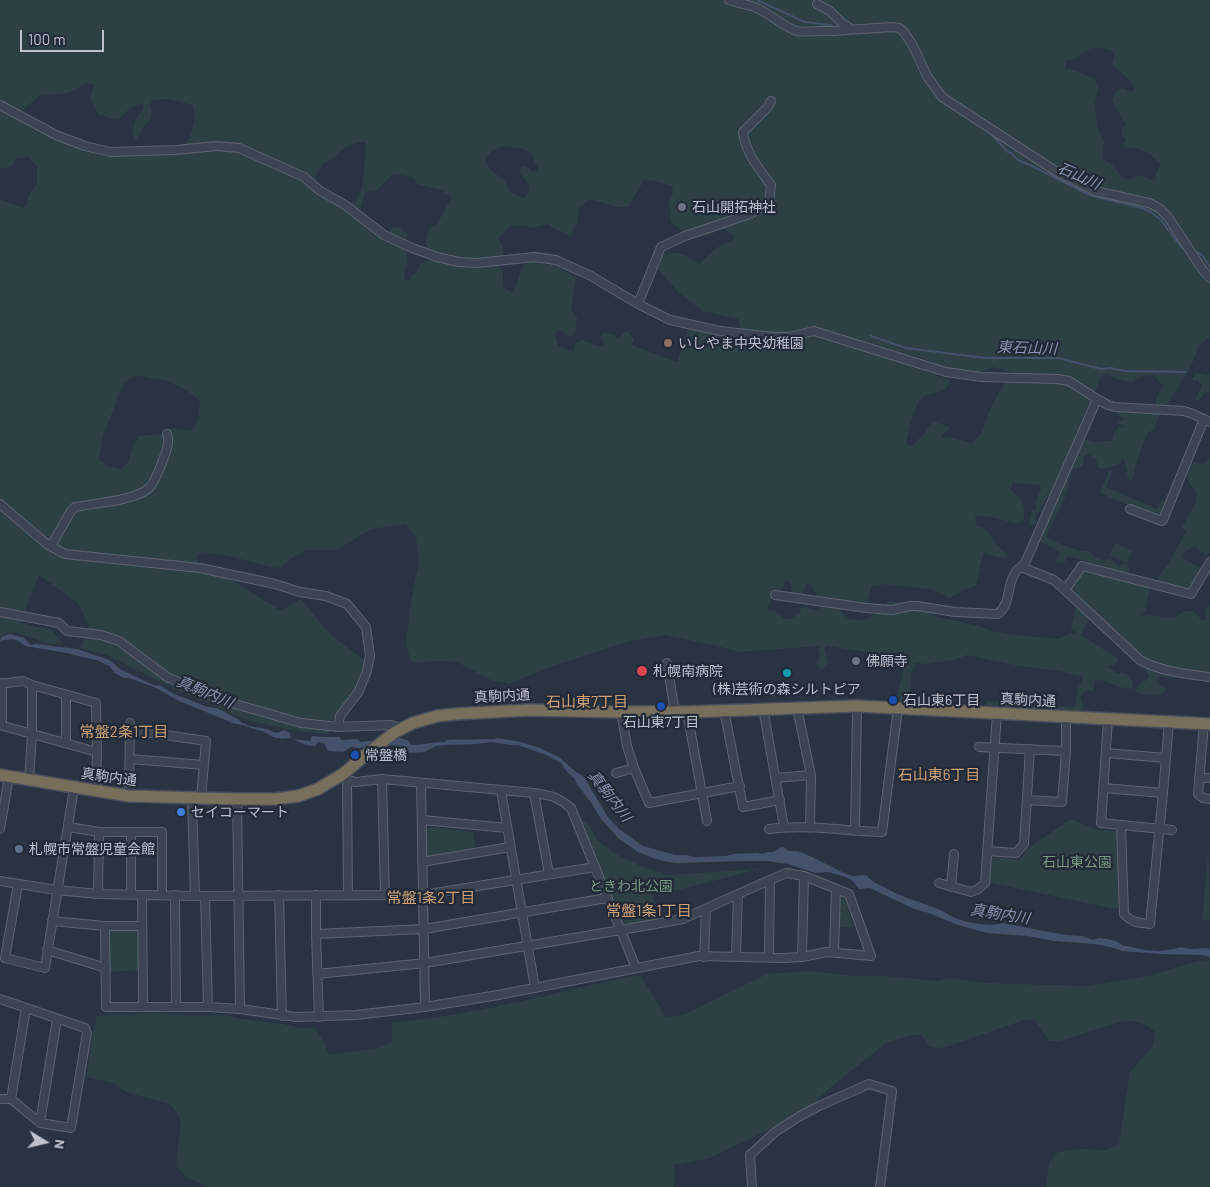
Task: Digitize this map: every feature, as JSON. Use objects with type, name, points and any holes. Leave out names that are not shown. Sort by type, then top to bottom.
[{"type":"highway","name":"真駒内通","points":[[4,776],[130,796],[275,799],[298,796],[345,777],[368,753],[398,730],[424,719],[455,714],[530,710],[681,712],[857,706],[1207,724]]},
{"type":"street","points":[[729,0],[757,8],[788,28],[799,32],[898,28],[904,32],[913,46],[927,76],[942,97],[1057,172],[1095,191],[1149,203],[1158,208],[1168,216],[1202,269],[1210,278]]},
{"type":"street","points":[[817,4],[830,11],[841,22],[844,30]]},
{"type":"street","points":[[638,304],[661,247],[685,236],[750,214],[769,203],[771,185],[755,164],[743,132],[768,107],[771,101]]},
{"type":"street","points":[[0,106],[56,135],[85,146],[110,152],[176,150],[216,146],[239,148],[304,177],[384,235],[412,248],[458,262],[477,263],[535,257],[556,260],[591,276],[638,304],[670,320],[720,330],[773,337],[788,337],[814,330],[946,372],[982,377],[1068,381],[1108,405],[1184,411],[1207,421],[1163,520],[1130,509]]},
{"type":"street","points":[[775,595],[866,608],[892,610],[917,606],[955,612],[998,614],[1007,603],[1013,574],[1025,563],[1097,399]]},
{"type":"street","points":[[51,546],[70,511],[75,507],[142,494],[150,486],[164,457],[169,438],[167,434]]},
{"type":"street","points":[[0,504],[51,546],[65,554],[200,568],[275,584],[300,592],[326,596],[347,604],[366,627],[370,656],[367,671],[359,691],[340,716],[338,727]]},
{"type":"street","points":[[1065,590],[1082,566],[1191,594],[1210,562]]},
{"type":"street","points":[[1021,567],[1054,580],[1140,660],[1152,667],[1175,673],[1210,677]]},
{"type":"street","points":[[0,612],[59,623],[67,631],[101,635],[119,640],[166,677],[235,704],[302,723],[338,727],[391,726],[398,730]]},
{"type":"street","points":[[667,663],[702,794],[707,822]]},
{"type":"street","points":[[96,791],[98,752],[96,703],[23,681],[1,684],[1,725],[98,752]]},
{"type":"street","points":[[29,780],[32,734],[32,685]]},
{"type":"street","points":[[66,695],[66,743]]},
{"type":"street","points":[[855,831],[857,706]]},
{"type":"street","points":[[763,708],[784,827]]},
{"type":"street","points":[[798,708],[811,775],[810,828]]},
{"type":"street","points":[[769,829],[784,827],[882,832],[898,708]]},
{"type":"street","points":[[724,710],[743,807],[780,800]]},
{"type":"street","points":[[621,712],[627,746],[649,803],[740,786]]},
{"type":"street","points":[[939,883],[971,892],[985,883],[997,713]]},
{"type":"street","points":[[1027,800],[1062,802],[1066,751],[1066,716]]},
{"type":"street","points":[[1108,719],[1101,823],[1172,830]]},
{"type":"street","points":[[1121,825],[1124,914],[1131,920],[1150,924],[1169,722]]},
{"type":"street","points":[[1207,724],[1198,794],[1203,798],[1210,799]]},
{"type":"street","points":[[130,796],[130,726],[206,741],[204,765],[197,798],[195,896]]},
{"type":"street","points":[[979,747],[1066,751]]},
{"type":"street","points":[[987,851],[1016,853],[1024,844],[1030,749]]},
{"type":"street","points":[[1106,754],[1166,758]]},
{"type":"street","points":[[130,759],[204,765]]},
{"type":"street","points":[[616,773],[634,768]]},
{"type":"street","points":[[776,778],[811,775]]},
{"type":"street","points":[[0,829],[4,776]]},
{"type":"street","points":[[348,895],[345,777],[356,782],[382,779],[551,796],[558,798],[571,808],[636,968]]},
{"type":"street","points":[[1200,778],[1210,778]]},
{"type":"street","points":[[382,779],[385,895]]},
{"type":"street","points":[[421,783],[425,1007]]},
{"type":"street","points":[[18,884],[5,958],[45,968],[74,788]]},
{"type":"street","points":[[1103,788],[1163,793]]},
{"type":"street","points":[[501,791],[535,988]]},
{"type":"street","points":[[534,793],[549,874]]},
{"type":"street","points":[[237,799],[240,1010]]},
{"type":"street","points":[[422,820],[507,828]]},
{"type":"street","points":[[68,827],[99,832],[162,832],[162,895]]},
{"type":"street","points":[[98,894],[99,832]]},
{"type":"street","points":[[131,832],[131,894]]},
{"type":"street","points":[[422,862],[510,846]]},
{"type":"street","points":[[951,887],[954,854]]},
{"type":"street","points":[[0,881],[98,894],[175,896],[423,895],[595,867]]},
{"type":"street","points":[[105,926],[106,1007],[208,1007],[296,1017],[356,1015],[425,1007],[699,956],[802,957],[827,952],[871,956],[849,894],[804,876],[786,873],[683,919],[425,963],[317,974]]},
{"type":"street","points":[[802,957],[804,876]]},
{"type":"street","points":[[769,958],[770,880]]},
{"type":"street","points":[[834,952],[836,889]]},
{"type":"street","points":[[736,957],[738,894]]},
{"type":"street","points":[[142,895],[144,1006]]},
{"type":"street","points":[[279,895],[282,1016]]},
{"type":"street","points":[[316,895],[318,1017]]},
{"type":"street","points":[[175,896],[176,1007]]},
{"type":"street","points":[[205,896],[208,1007]]},
{"type":"street","points":[[316,934],[424,929],[607,898]]},
{"type":"street","points":[[704,956],[706,909]]},
{"type":"street","points":[[52,921],[105,926],[142,926]]},
{"type":"street","points":[[47,950],[106,968]]},
{"type":"street","points":[[0,999],[85,1028],[87,1033],[71,1128],[40,1123],[11,1099],[0,1099]]},
{"type":"street","points":[[11,1099],[26,1008]]},
{"type":"street","points":[[40,1123],[57,1019]]},
{"type":"street","points":[[752,1187],[750,1155],[775,1132],[819,1106],[869,1084],[892,1091],[880,1187]]},
{"type":"green space","points":[[0,0],[1210,0],[1210,339],[1207,339],[1200,345],[1190,368],[1165,406],[1157,406],[1156,404],[1156,399],[1163,386],[1154,375],[1143,375],[1132,383],[1107,374],[1099,379],[1096,390],[1080,423],[1077,437],[1092,442],[1112,441],[1115,431],[1119,427],[1124,427],[1118,424],[1124,419],[1117,414],[1119,410],[1128,414],[1140,411],[1159,414],[1155,428],[1148,432],[1146,436],[1135,466],[1132,481],[1128,478],[1124,459],[1117,465],[1102,469],[1098,467],[1096,459],[1087,453],[1083,458],[1083,465],[1073,469],[1064,500],[1046,537],[1073,549],[1089,551],[1101,560],[1110,559],[1119,566],[1125,562],[1110,556],[1115,543],[1132,551],[1127,563],[1129,572],[1126,573],[1076,558],[1067,557],[1065,562],[1056,563],[1059,553],[1054,548],[1041,542],[1040,540],[1063,484],[1060,475],[1035,516],[1036,524],[1030,526],[1030,516],[1033,510],[1036,511],[1036,501],[1041,489],[1040,485],[1012,483],[1011,490],[1021,500],[1024,510],[1024,519],[1018,524],[975,515],[977,526],[985,529],[998,546],[1008,554],[1008,557],[1005,559],[983,553],[976,586],[949,598],[928,589],[887,584],[871,586],[867,605],[858,604],[857,600],[841,605],[840,611],[849,619],[862,620],[869,618],[889,601],[899,602],[904,611],[918,607],[936,617],[980,626],[990,631],[1059,639],[1069,633],[1078,634],[1071,629],[1076,605],[1089,618],[1081,635],[1117,658],[1117,663],[1107,667],[1117,673],[1128,675],[1133,682],[1132,689],[1095,680],[1093,691],[1087,690],[1080,696],[1084,707],[1079,712],[985,705],[988,701],[1072,707],[1075,706],[1078,695],[1077,690],[1083,675],[1020,666],[967,655],[954,660],[927,664],[916,663],[911,675],[908,698],[894,701],[892,699],[899,693],[903,667],[901,659],[892,656],[826,646],[824,650],[828,661],[827,666],[822,669],[816,663],[820,654],[818,650],[820,646],[739,652],[665,635],[626,642],[544,669],[510,684],[491,680],[457,662],[414,663],[410,660],[406,643],[410,608],[419,561],[416,538],[406,524],[371,529],[336,550],[307,550],[291,558],[282,567],[274,568],[229,556],[202,552],[197,556],[198,562],[229,578],[281,611],[301,599],[328,632],[365,661],[356,689],[333,719],[329,734],[290,730],[247,720],[173,688],[109,656],[79,648],[90,629],[78,603],[39,575],[20,623],[52,630],[63,644],[49,644],[15,632],[0,636],[0,199],[23,208],[27,205],[28,196],[37,184],[37,166],[28,157],[15,159],[12,166],[0,168]],"holes":[[[1091,48],[1113,51],[1115,55],[1112,64],[1133,84],[1134,90],[1130,92],[1123,88],[1117,90],[1112,101],[1127,126],[1122,128],[1122,136],[1126,138],[1123,147],[1144,151],[1161,165],[1156,172],[1155,180],[1139,175],[1132,179],[1123,178],[1112,165],[1102,158],[1104,141],[1097,127],[1095,103],[1098,88],[1095,79],[1074,70],[1065,69],[1066,60],[1074,59]],[[87,83],[94,85],[90,99],[99,115],[118,120],[131,107],[144,103],[134,124],[134,140],[137,139],[144,126],[151,119],[152,112],[150,106],[152,100],[168,99],[193,105],[195,119],[190,138],[176,152],[126,153],[115,156],[94,150],[27,123],[24,109],[39,96],[68,93]],[[366,142],[362,188],[355,202],[352,202],[350,205],[359,213],[366,192],[376,191],[393,174],[413,177],[417,184],[441,190],[452,197],[437,224],[429,228],[425,243],[427,250],[440,253],[443,260],[433,258],[420,264],[410,281],[405,280],[404,274],[408,261],[406,251],[407,234],[400,227],[391,228],[385,238],[378,235],[319,183],[313,182],[322,164],[334,158],[345,147]],[[505,146],[523,149],[533,154],[534,161],[538,167],[537,171],[532,172],[526,166],[522,167],[519,171],[529,186],[525,198],[510,192],[505,181],[492,171],[485,162],[490,152]],[[644,180],[655,181],[672,186],[673,193],[668,203],[671,222],[685,233],[679,241],[686,241],[723,230],[733,234],[734,239],[715,249],[699,264],[686,256],[674,253],[663,255],[658,265],[659,270],[679,293],[703,311],[738,319],[740,326],[738,334],[688,329],[677,362],[629,344],[633,343],[634,339],[628,332],[624,332],[619,338],[613,334],[604,333],[601,336],[604,346],[597,346],[582,340],[575,343],[573,352],[558,346],[555,333],[562,330],[565,335],[575,335],[577,318],[571,309],[576,280],[573,276],[555,265],[547,265],[531,260],[523,265],[512,293],[503,287],[503,271],[498,266],[504,250],[498,238],[510,226],[525,225],[531,228],[548,224],[570,237],[577,223],[579,208],[590,199],[618,207],[628,207]],[[911,355],[930,360],[938,366],[961,370],[975,372],[985,371],[993,367],[1024,374],[1025,381],[1003,385],[991,407],[982,431],[971,443],[949,437],[942,438],[943,434],[950,428],[934,422],[910,447],[906,443],[916,407],[922,398],[946,388],[950,380],[914,368]],[[135,375],[168,381],[189,392],[200,401],[198,421],[191,431],[171,428],[162,434],[139,436],[132,448],[129,461],[121,469],[107,466],[99,459],[104,433],[124,383]],[[786,580],[790,583],[793,594],[800,598],[807,583],[810,584],[820,600],[823,601],[823,606],[819,609],[822,612],[801,607],[800,613],[790,619],[785,619],[775,611],[768,610],[769,603],[782,589]]]},
{"type":"green space","points":[[1196,373],[1210,374],[1210,392],[1204,393],[1197,401],[1195,400],[1202,386],[1198,381],[1192,380]]},
{"type":"green space","points":[[1210,458],[1210,553],[1205,555],[1195,546],[1184,554],[1182,558],[1202,569],[1189,588],[1158,580],[1186,532],[1182,528],[1195,505],[1197,493],[1187,477],[1189,470],[1195,462],[1202,465]]},
{"type":"green space","points":[[1110,469],[1112,471],[1106,487],[1157,509],[1162,500],[1165,501],[1166,507],[1160,516],[1158,517],[1100,493]]},
{"type":"green space","points":[[1084,569],[1150,587],[1145,611],[1139,616],[1150,615],[1166,618],[1175,617],[1185,611],[1190,611],[1194,612],[1202,620],[1205,620],[1206,608],[1210,605],[1210,674],[1177,669],[1147,661],[1142,657],[1070,590]]},
{"type":"green space","points":[[1147,667],[1174,677],[1172,679],[1157,677],[1156,681],[1165,687],[1165,691],[1159,695],[1135,691],[1142,681],[1146,681],[1149,675],[1144,669]]},
{"type":"green space","name":"石山東公園","points":[[1071,819],[1098,830],[1116,831],[1118,834],[1121,907],[1115,909],[987,882],[990,860],[994,857],[1020,860],[1027,849]]},
{"type":"green space","name":"ときわ北公園","points":[[578,821],[586,821],[598,841],[619,856],[643,867],[668,875],[759,869],[682,889],[651,894],[657,905],[659,921],[625,927]]},
{"type":"green space","points":[[430,827],[473,832],[475,851],[427,858],[426,830]]},
{"type":"green space","points":[[1209,844],[1210,920],[1202,920]]},
{"type":"green space","points":[[845,898],[854,928],[837,926],[838,900]]},
{"type":"green space","points":[[109,929],[138,930],[139,970],[109,972]]},
{"type":"green space","points":[[1210,960],[1210,1187],[1046,1187],[1049,1163],[1058,1152],[1081,1149],[1106,1150],[1119,1144],[1130,1072],[1153,1046],[1155,1032],[1146,1025],[1133,1021],[1119,1022],[1060,1041],[1050,1041],[1034,1020],[1024,1020],[943,1048],[930,1047],[921,1035],[912,1035],[886,1043],[831,1087],[811,1106],[776,1126],[710,1158],[675,1165],[674,1187],[206,1187],[188,1178],[176,1166],[181,1123],[179,1116],[170,1104],[126,1092],[113,1083],[86,1077],[97,1016],[155,1013],[187,1016],[227,1015],[235,1018],[301,1028],[315,1028],[325,1044],[329,1055],[379,1048],[392,1042],[392,1023],[446,1016],[519,1002],[640,975],[666,1017],[683,1015],[767,974],[810,971],[938,981],[949,978],[982,983],[1087,986],[1148,976],[1199,961]]},
{"type":"water","points":[[10,634],[24,638],[31,645],[77,649],[107,659],[120,669],[153,685],[161,686],[174,694],[208,707],[217,708],[250,726],[277,733],[284,730],[290,733],[291,739],[275,737],[262,731],[232,723],[179,701],[156,688],[124,678],[99,661],[25,646],[13,639],[0,641],[1,637]]},
{"type":"water","points":[[312,736],[339,737],[342,740],[357,739],[360,742],[399,738],[408,740],[411,745],[445,742],[447,740],[497,738],[521,742],[559,757],[584,777],[608,817],[619,829],[643,846],[675,855],[693,857],[763,854],[783,847],[789,851],[798,851],[844,873],[853,876],[866,875],[873,882],[896,893],[962,920],[987,925],[1003,923],[1065,935],[1082,936],[1093,940],[1099,938],[1107,939],[1122,945],[1145,950],[1159,951],[1180,947],[1190,949],[1207,948],[1210,949],[1210,957],[1122,951],[1095,944],[986,933],[914,909],[870,888],[859,889],[852,880],[843,876],[828,872],[815,873],[788,864],[767,861],[679,863],[653,858],[638,852],[618,838],[601,819],[575,779],[561,763],[546,755],[518,745],[491,742],[446,745],[436,746],[425,752],[408,753],[404,747],[390,745],[351,747],[343,752],[328,751],[324,743],[318,742],[315,746],[312,746],[293,739],[310,741]]},
{"type":"waterway","name":"石山川","points":[[757,0],[805,22],[830,25],[836,28]]},
{"type":"waterway","name":"石山川","points":[[848,33],[898,31]]},
{"type":"waterway","name":"石山川","points":[[989,132],[1018,160],[1089,195],[1151,212],[1161,220],[1184,249]]},
{"type":"waterway","name":"石山川","points":[[1194,251],[1201,254],[1210,267]]},
{"type":"waterway","name":"東石山川","points":[[871,336],[906,348],[986,358],[1058,358],[1101,369],[1185,372]]},
{"type":"place","name":"石山開拓神社","points":[[682,207]]},
{"type":"place","name":"いしやま中央幼稚園","points":[[668,343]]},
{"type":"place","name":"佛願寺","points":[[856,661]]},
{"type":"place","name":"札幌南病院","points":[[642,671]]},
{"type":"place","name":"(株)芸術の森シルトピア","points":[[787,673]]},
{"type":"place","name":"石山東6丁目","points":[[893,700]]},
{"type":"place","name":"石山東7丁目","points":[[661,706]]},
{"type":"place","name":"常盤橋","points":[[355,755]]},
{"type":"place","name":"セイコーマート","points":[[181,812]]},
{"type":"place","name":"札幌市常盤児童会館","points":[[19,849]]},
{"type":"district","name":"石山東7丁目","points":[[587,702]]},
{"type":"district","name":"常盤2条1丁目","points":[[124,732]]},
{"type":"district","name":"石山東6丁目","points":[[939,775]]},
{"type":"district","name":"常盤1条2丁目","points":[[431,898]]},
{"type":"district","name":"常盤1条1丁目","points":[[649,911]]},
{"type":"water label","name":"真駒内川","points":[[205,692]]},
{"type":"water label","name":"真駒内川","points":[[610,796]]},
{"type":"water label","name":"真駒内川","points":[[1000,914]]}]
